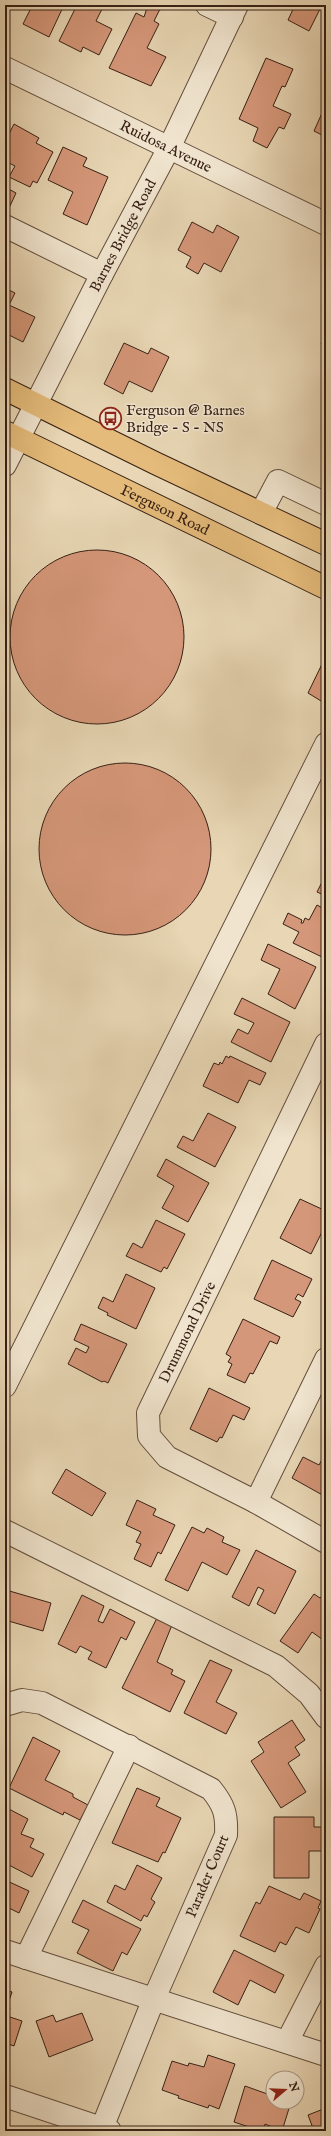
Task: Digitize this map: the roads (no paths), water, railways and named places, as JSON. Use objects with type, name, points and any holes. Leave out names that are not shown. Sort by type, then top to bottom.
[{"type":"main road","points":[[5,389],[326,544]]},
{"type":"main road","name":"Ferguson Road","points":[[12,435],[326,588]]},
{"type":"street","points":[[207,5],[234,11]]},
{"type":"street","name":"Barnes Bridge Road","points":[[5,465],[12,435],[36,404],[102,274],[169,148],[234,11]]},
{"type":"street","name":"Ruidosa Avenue","points":[[5,68],[326,224]]},
{"type":"street","points":[[5,226],[102,274]]},
{"type":"street","points":[[261,513],[278,481],[326,504]]},
{"type":"street","points":[[5,1386],[326,744]]},
{"type":"street","name":"Drummond Drive","points":[[326,1044],[318,1079],[148,1413],[149,1436],[167,1457],[256,1502],[326,1542]]},
{"type":"street","points":[[256,1502],[326,1359]]},
{"type":"street","points":[[5,1531],[276,1666],[309,1694],[326,1717]]},
{"type":"street","name":"Parader Court","points":[[6,1705],[22,1700],[42,1703],[211,1788],[220,1801],[227,1818],[226,1835],[153,2001],[106,2130]]},
{"type":"street","points":[[26,1958],[128,1746]]},
{"type":"street","points":[[5,1951],[153,2001],[287,2042],[326,2056]]},
{"type":"street","points":[[287,2042],[326,1966]]},
{"type":"street","points":[[5,2096],[106,2130]]},
{"type":"place","name":"Ferguson @ Barnes Bridge - S - NS","points":[[110,419]]}]
